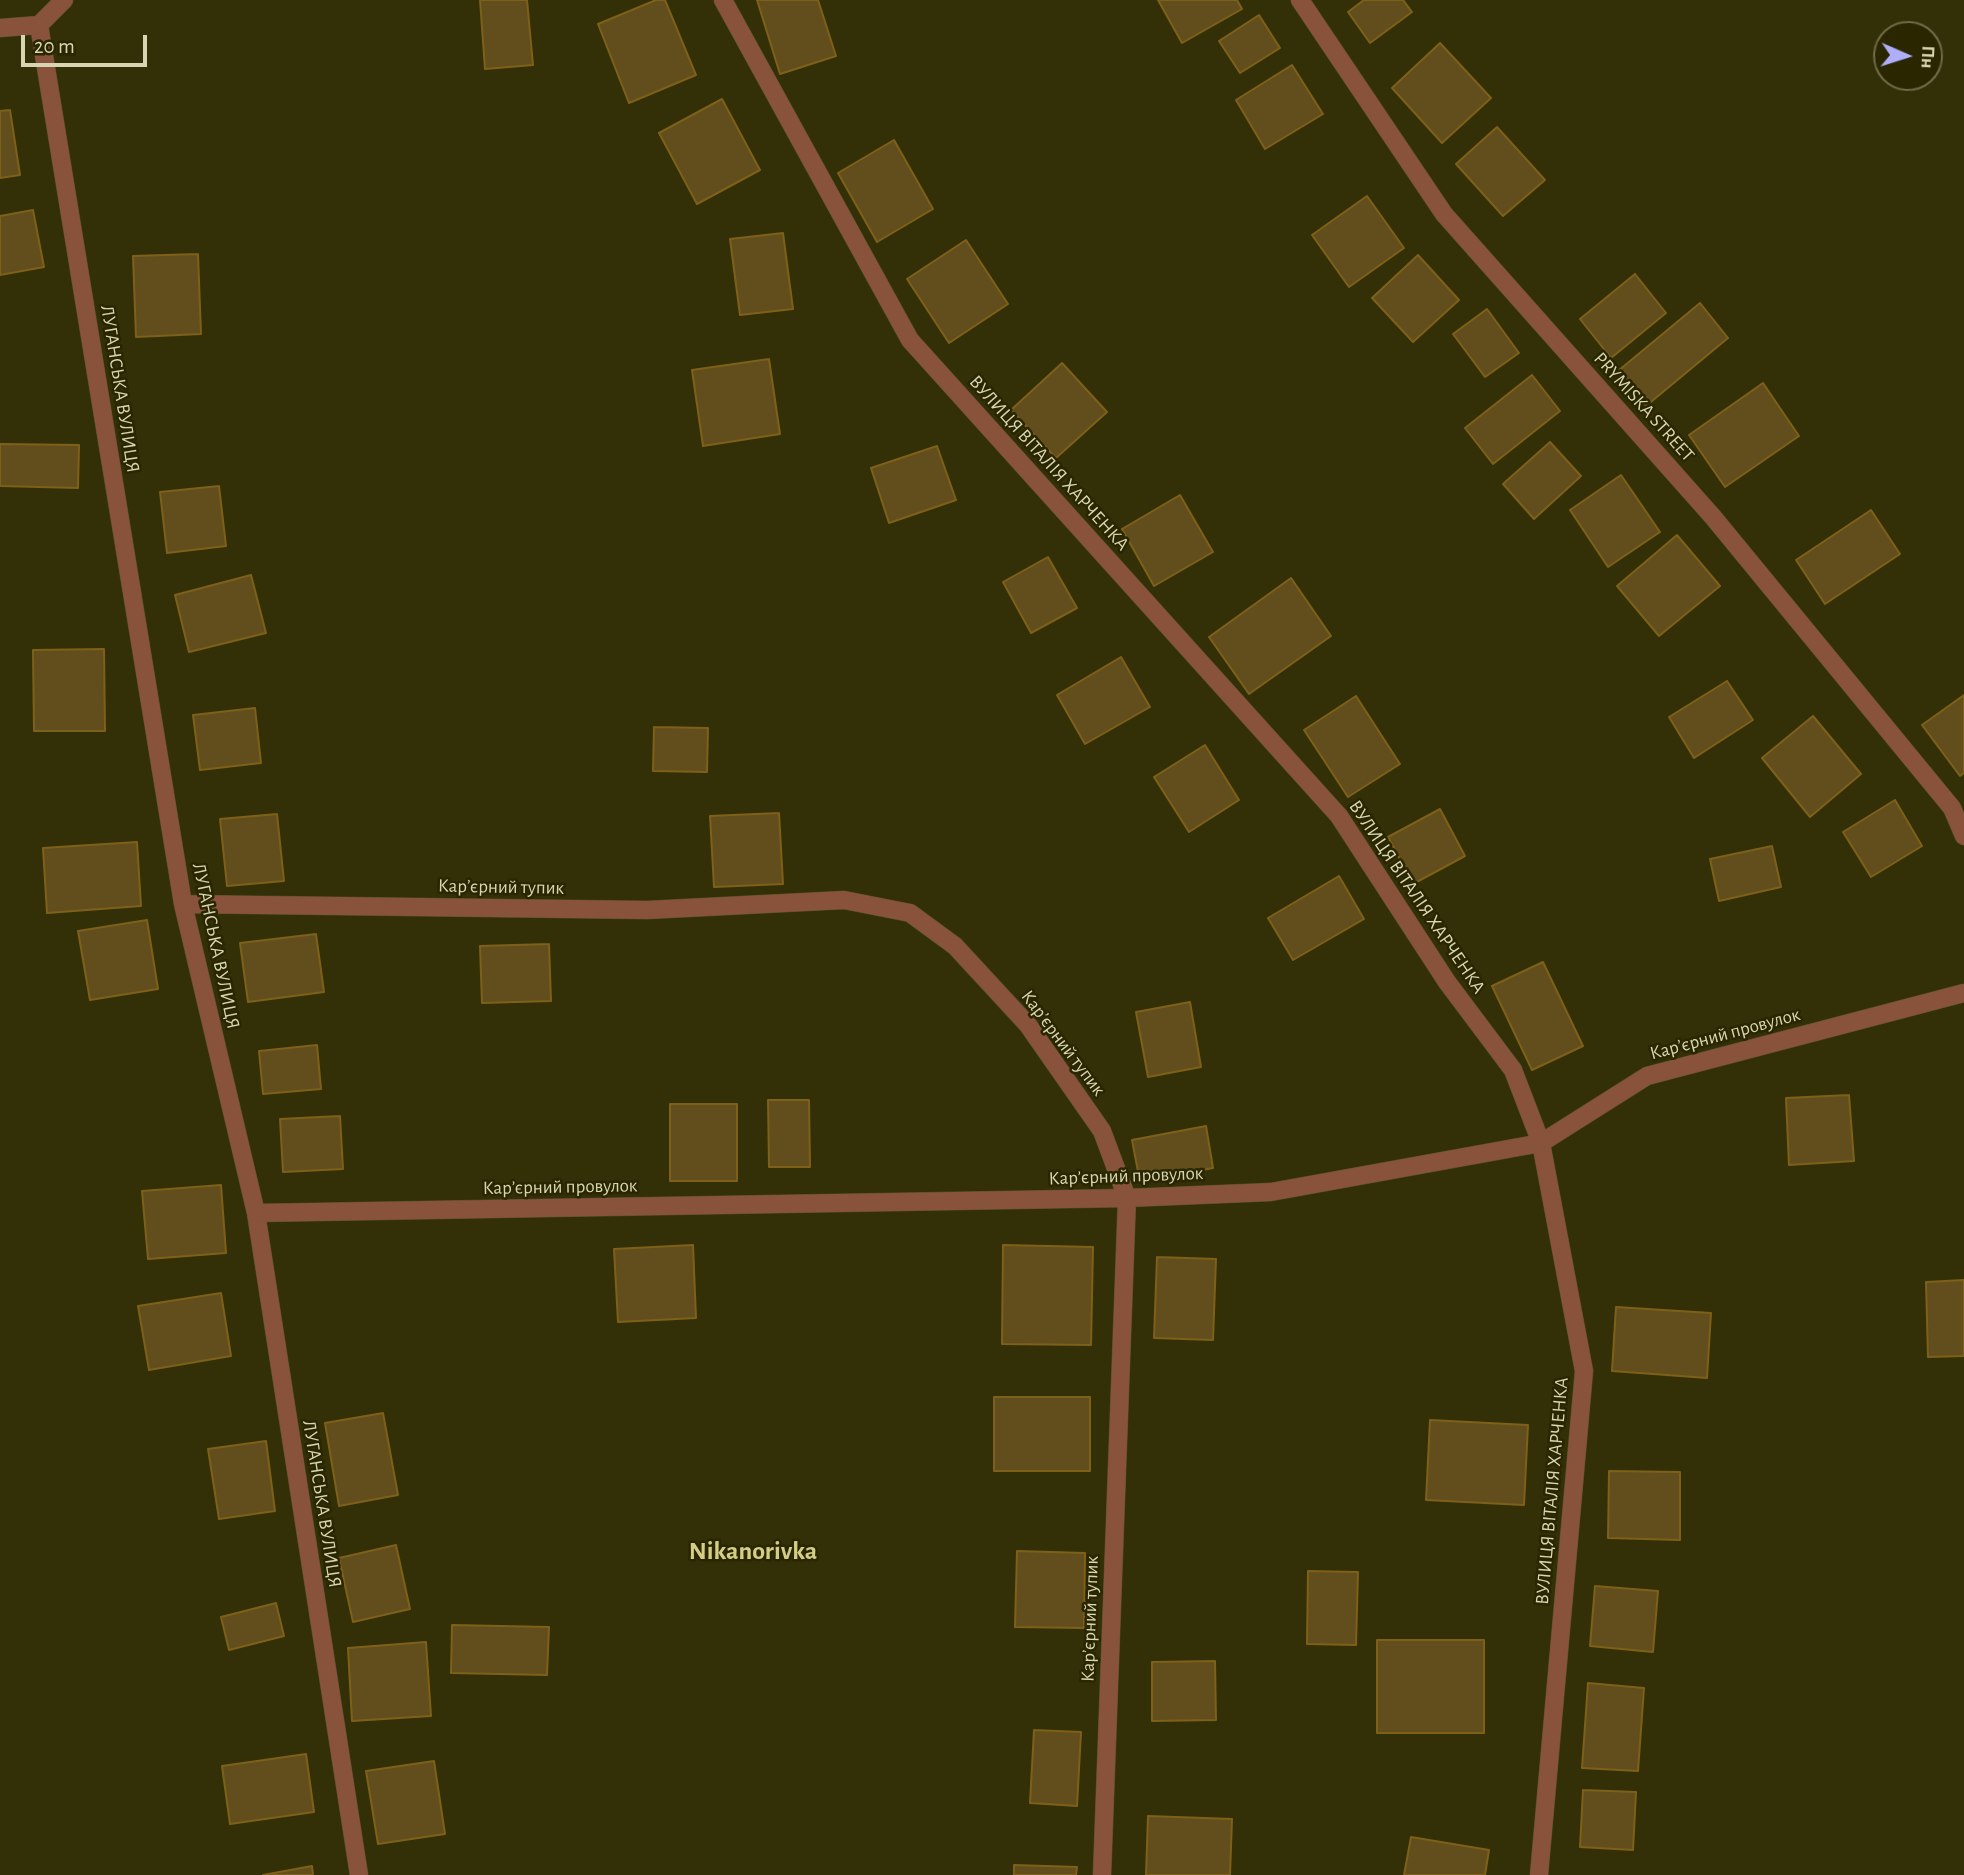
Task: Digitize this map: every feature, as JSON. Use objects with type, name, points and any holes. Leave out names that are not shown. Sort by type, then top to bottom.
[{"type":"street","points":[[0,28],[39,24],[64,0]]},
{"type":"street","name":"ВУЛИЦЯ ВІТАЛІЯ ХАРЧЕНКА","points":[[723,0],[910,340],[1339,816],[1447,982],[1513,1070],[1541,1143],[1584,1371],[1539,1875]]},
{"type":"street","name":"PRYMISKA STREET","points":[[1300,0],[1444,214],[1713,517],[1952,808],[1964,836]]},
{"type":"street","name":"ЛУГАНСЬКА ВУЛИЦЯ","points":[[39,24],[183,904],[256,1213],[359,1875]]},
{"type":"street","name":"Карʼєрний тупик","points":[[183,904],[647,910],[844,900],[910,914],[955,946],[1028,1025],[1102,1131],[1127,1198],[1102,1875]]},
{"type":"street","name":"Карʼєрний провулок","points":[[256,1213],[1127,1198],[1270,1192],[1541,1143],[1647,1076],[1964,993]]},
{"type":"building","points":[[480,0],[527,0],[533,65],[485,69]]},
{"type":"building","points":[[656,0],[665,0],[696,75],[629,103],[598,24]]},
{"type":"building","points":[[757,0],[818,0],[836,56],[780,74]]},
{"type":"building","points":[[1158,0],[1237,0],[1242,9],[1182,43]]},
{"type":"building","points":[[1364,0],[1403,0],[1412,12],[1370,43],[1348,12]]},
{"type":"building","points":[[1259,15],[1280,48],[1240,73],[1219,41]]},
{"type":"building","points":[[1440,43],[1491,98],[1442,143],[1392,88]]},
{"type":"building","points":[[1292,65],[1323,114],[1265,149],[1236,100]]},
{"type":"building","points":[[722,99],[760,170],[697,204],[659,133]]},
{"type":"building","points":[[10,110],[20,175],[0,178],[0,111]]},
{"type":"building","points":[[1497,127],[1545,180],[1503,216],[1456,164]]},
{"type":"building","points":[[894,140],[933,209],[877,242],[838,173]]},
{"type":"building","points":[[1367,196],[1404,248],[1349,287],[1312,235]]},
{"type":"building","points":[[33,210],[44,267],[0,275],[0,216]]},
{"type":"building","points":[[783,233],[793,309],[740,315],[730,239]]},
{"type":"building","points":[[966,240],[1008,304],[949,343],[907,279]]},
{"type":"building","points":[[198,254],[201,334],[136,337],[133,256]]},
{"type":"building","points":[[1418,255],[1459,300],[1413,342],[1372,298]]},
{"type":"building","points":[[1635,274],[1666,313],[1611,358],[1580,319]]},
{"type":"building","points":[[1700,303],[1728,338],[1646,406],[1618,371]]},
{"type":"building","points":[[1487,309],[1519,353],[1485,377],[1453,334]]},
{"type":"building","points":[[769,359],[780,434],[703,446],[692,370]]},
{"type":"building","points":[[1062,363],[1107,412],[1056,458],[1011,410]]},
{"type":"building","points":[[1532,375],[1560,411],[1493,464],[1465,428]]},
{"type":"building","points":[[1763,383],[1799,436],[1725,487],[1689,435]]},
{"type":"building","points":[[1550,442],[1581,476],[1534,519],[1503,484]]},
{"type":"building","points":[[0,444],[79,445],[78,488],[0,486]]},
{"type":"building","points":[[937,446],[956,500],[889,523],[871,468]]},
{"type":"building","points":[[1621,475],[1660,532],[1608,567],[1570,510]]},
{"type":"building","points":[[219,486],[226,546],[167,553],[160,492]]},
{"type":"building","points":[[1180,495],[1213,552],[1154,586],[1122,529]]},
{"type":"building","points":[[1871,510],[1900,554],[1825,604],[1796,560]]},
{"type":"building","points":[[1677,535],[1720,586],[1659,636],[1617,586]]},
{"type":"building","points":[[1048,557],[1077,608],[1031,633],[1003,582]]},
{"type":"building","points":[[251,575],[266,633],[189,652],[175,595]]},
{"type":"building","points":[[1291,578],[1331,636],[1249,694],[1209,637]]},
{"type":"building","points":[[104,649],[105,731],[34,731],[33,650]]},
{"type":"building","points":[[1121,657],[1150,707],[1085,744],[1057,695]]},
{"type":"building","points":[[1727,681],[1753,720],[1694,758],[1669,717]]},
{"type":"building","points":[[1964,695],[1964,773],[1960,776],[1922,725]]},
{"type":"building","points":[[1356,696],[1400,764],[1348,797],[1304,730]]},
{"type":"building","points":[[255,708],[261,763],[200,770],[193,715]]},
{"type":"building","points":[[1813,716],[1861,774],[1810,817],[1762,758]]},
{"type":"building","points":[[654,727],[708,728],[707,772],[653,771]]},
{"type":"building","points":[[1205,745],[1239,800],[1189,832],[1154,777]]},
{"type":"building","points":[[1895,800],[1922,846],[1871,877],[1843,832]]},
{"type":"building","points":[[1440,809],[1465,856],[1413,884],[1388,837]]},
{"type":"building","points":[[779,813],[783,884],[714,887],[710,816]]},
{"type":"building","points":[[277,814],[284,881],[227,886],[220,819]]},
{"type":"building","points":[[137,842],[141,906],[47,913],[43,848]]},
{"type":"building","points":[[1772,846],[1781,887],[1719,901],[1710,859]]},
{"type":"building","points":[[1339,876],[1364,919],[1293,960],[1268,918]]},
{"type":"building","points":[[147,920],[158,989],[90,1000],[78,931]]},
{"type":"building","points":[[316,934],[324,992],[248,1002],[240,943]]},
{"type":"building","points":[[549,944],[551,1001],[482,1003],[480,946]]},
{"type":"building","points":[[1543,962],[1583,1046],[1532,1070],[1492,986]]},
{"type":"building","points":[[1190,1002],[1201,1067],[1148,1077],[1136,1012]]},
{"type":"building","points":[[317,1045],[321,1089],[263,1094],[259,1051]]},
{"type":"building","points":[[1849,1095],[1854,1161],[1789,1165],[1786,1098]]},
{"type":"building","points":[[768,1100],[809,1100],[810,1167],[769,1167]]},
{"type":"building","points":[[670,1104],[737,1104],[737,1181],[670,1181]]},
{"type":"building","points":[[340,1116],[343,1169],[283,1172],[280,1119]]},
{"type":"building","points":[[1206,1126],[1213,1168],[1140,1182],[1132,1140]]},
{"type":"building","points":[[221,1185],[226,1253],[148,1259],[142,1191]]},
{"type":"building","points":[[693,1245],[696,1318],[618,1322],[614,1249]]},
{"type":"building","points":[[1003,1245],[1093,1247],[1091,1345],[1002,1344]]},
{"type":"building","points":[[1157,1257],[1216,1259],[1213,1340],[1154,1338]]},
{"type":"building","points":[[1964,1280],[1964,1356],[1928,1357],[1926,1282]]},
{"type":"building","points":[[221,1293],[231,1356],[149,1370],[138,1306]]},
{"type":"building","points":[[1616,1307],[1711,1313],[1707,1378],[1612,1371]]},
{"type":"building","points":[[994,1397],[1090,1397],[1090,1471],[994,1471]]},
{"type":"building","points":[[383,1413],[398,1495],[339,1506],[325,1423]]},
{"type":"building","points":[[1430,1420],[1528,1425],[1524,1505],[1426,1500]]},
{"type":"building","points":[[266,1441],[275,1511],[219,1519],[208,1449]]},
{"type":"building","points":[[1609,1471],[1680,1472],[1680,1540],[1608,1538]]},
{"type":"building","points":[[396,1545],[410,1609],[353,1622],[339,1558]]},
{"type":"building","points":[[1017,1551],[1085,1553],[1084,1628],[1015,1627]]},
{"type":"building","points":[[1308,1571],[1358,1572],[1356,1645],[1307,1644]]},
{"type":"building","points":[[1595,1586],[1658,1591],[1653,1652],[1590,1646]]},
{"type":"building","points":[[276,1603],[284,1636],[229,1650],[221,1617]]},
{"type":"building","points":[[452,1625],[549,1627],[547,1675],[451,1673]]},
{"type":"building","points":[[1377,1640],[1484,1640],[1484,1733],[1377,1733]]},
{"type":"building","points":[[426,1642],[431,1716],[352,1721],[348,1648]]},
{"type":"building","points":[[1215,1661],[1216,1720],[1152,1721],[1152,1662]]},
{"type":"building","points":[[1588,1683],[1644,1688],[1638,1771],[1582,1768]]},
{"type":"building","points":[[1034,1730],[1081,1732],[1077,1806],[1030,1803]]},
{"type":"building","points":[[306,1754],[314,1812],[230,1824],[222,1766]]},
{"type":"building","points":[[434,1761],[445,1834],[378,1844],[366,1771]]},
{"type":"building","points":[[1583,1790],[1636,1792],[1633,1850],[1580,1847]]},
{"type":"building","points":[[1148,1816],[1232,1819],[1230,1875],[1146,1875]]},
{"type":"building","points":[[1411,1837],[1489,1850],[1485,1875],[1404,1875]]},
{"type":"building","points":[[1014,1865],[1077,1867],[1076,1875],[1014,1875]]},
{"type":"building","points":[[312,1866],[313,1875],[263,1875]]},
{"type":"district","name":"Nikanorivka","points":[[753,1551]]}]
